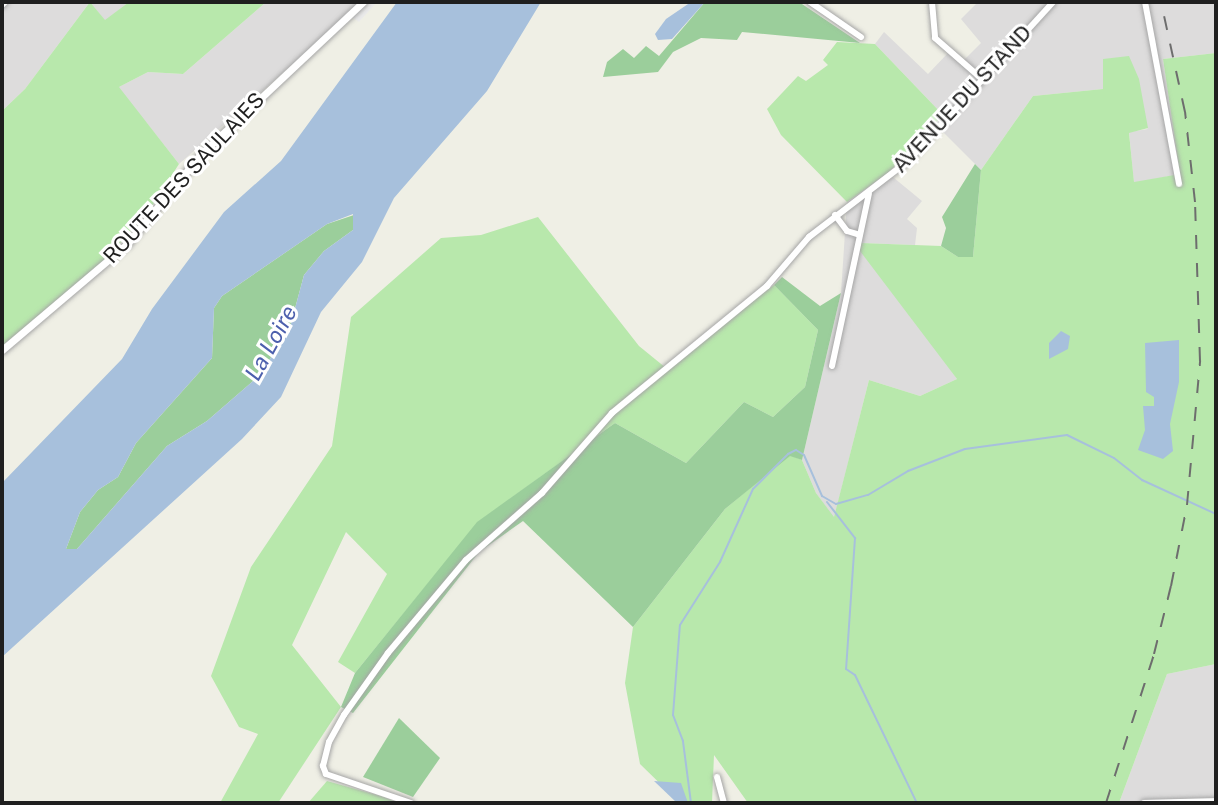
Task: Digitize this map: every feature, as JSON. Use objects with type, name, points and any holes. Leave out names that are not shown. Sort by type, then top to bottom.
[{"type":"street","name":"ROUTE DES SAULAIES","points":[[2,350],[127,244],[200,155],[363,2]]},
{"type":"street","points":[[810,2],[861,37]]},
{"type":"street","points":[[932,2],[935,38],[982,79]]},
{"type":"street","points":[[1145,2],[1158,53],[1179,184]]},
{"type":"street","name":"AVENUE DU STAND","points":[[411,803],[326,774],[323,766],[328,742],[388,653],[466,560],[541,493],[612,413],[767,286],[808,237],[835,215],[869,194],[908,161],[1048,4]]},
{"type":"street","points":[[832,366],[857,234],[869,194]]},
{"type":"street","points":[[835,215],[848,231],[857,234]]},
{"type":"street","points":[[717,777],[724,803]]},
{"type":"street","points":[[1207,798],[1216,793]]},
{"type":"street","points":[[1144,803],[1207,798],[1216,801]]},
{"type":"shaded area","points":[[2,2],[90,2],[25,89],[2,111]]},
{"type":"shaded area","points":[[90,2],[129,2],[105,21]]},
{"type":"shaded area","points":[[266,2],[363,2],[179,164],[146,122],[53,162],[119,87],[148,72],[183,74]]},
{"type":"shaded area","points":[[366,2],[377,2],[359,22],[352,17]]},
{"type":"shaded area","points":[[978,2],[1216,2],[1216,53],[1163,59],[1181,174],[1134,183],[1129,132],[1148,129],[1103,89],[1033,96],[981,170],[935,124],[943,115],[875,44],[884,32],[928,74],[948,53],[960,64],[981,43],[961,19]]},
{"type":"shaded area","points":[[888,173],[922,201],[907,219],[917,228],[915,245],[861,243],[957,379],[920,396],[869,380],[834,518],[816,493],[802,460],[841,293],[847,202]]},
{"type":"shaded area","points":[[1216,664],[1216,803],[1119,803],[1167,674]]},
{"type":"green space","points":[[90,2],[105,20],[129,2],[266,2],[183,74],[148,72],[119,87],[179,164],[152,206],[103,263],[2,348],[2,111],[25,89]]},
{"type":"green space","points":[[705,2],[799,2],[860,43],[742,32],[737,40],[701,38],[673,52],[658,72],[603,77],[607,62],[623,49],[634,58],[646,46],[659,56]]},
{"type":"green space","points":[[837,42],[875,44],[943,115],[888,173],[847,202],[781,135],[767,109],[798,76],[806,81],[828,65],[823,60]]},
{"type":"green space","points":[[1216,53],[1216,664],[1167,674],[1119,803],[748,803],[714,755],[712,803],[680,803],[640,764],[625,683],[633,627],[725,509],[790,455],[802,460],[816,493],[834,517],[869,380],[920,396],[957,379],[860,251],[861,243],[941,246],[958,257],[973,257],[981,170],[1033,96],[1103,89],[1103,59],[1129,56],[1139,79],[1148,128],[1129,133],[1134,182],[1180,174],[1163,59]]},
{"type":"green space","points":[[975,164],[981,170],[973,257],[958,257],[941,246],[946,228],[942,217]]},
{"type":"green space","points":[[354,215],[353,230],[324,251],[304,275],[290,327],[260,375],[207,421],[167,446],[77,549],[66,549],[80,512],[98,490],[118,477],[136,443],[212,358],[214,308],[222,296],[327,224]]},
{"type":"green space","points":[[538,217],[639,346],[666,368],[774,285],[818,330],[805,387],[773,417],[744,402],[686,463],[615,423],[478,522],[355,673],[338,662],[387,574],[346,532],[292,645],[341,707],[278,803],[220,803],[258,734],[239,727],[211,676],[251,567],[332,446],[351,317],[441,238],[481,235]]},
{"type":"green space","points":[[782,277],[820,306],[841,293],[802,460],[790,456],[725,509],[633,627],[523,521],[479,552],[353,713],[341,707],[355,673],[477,522],[615,423],[686,463],[744,402],[773,417],[805,387],[818,330],[774,285]]},
{"type":"green space","points":[[399,718],[440,758],[413,797],[363,777]]},
{"type":"green space","points":[[327,781],[384,797],[398,803],[308,803]]},
{"type":"water","points":[[397,2],[541,2],[487,91],[394,198],[362,262],[321,312],[281,397],[242,439],[2,657],[2,483],[122,359],[152,309],[224,212],[281,161]],"holes":[[[353,214],[353,230],[324,251],[304,275],[290,327],[260,375],[207,421],[167,446],[77,549],[66,549],[80,512],[98,490],[118,477],[136,443],[212,358],[214,308],[222,296],[327,224]]]},
{"type":"water","points":[[691,2],[705,2],[672,39],[658,40],[655,34],[666,19]]},
{"type":"water","points":[[1061,331],[1070,336],[1068,349],[1049,359],[1049,343]]},
{"type":"water","points":[[1179,340],[1179,382],[1170,424],[1173,451],[1163,459],[1138,450],[1145,430],[1143,406],[1154,406],[1154,397],[1146,392],[1145,343]]},
{"type":"water","points":[[654,781],[681,783],[688,803],[677,803]]},
{"type":"waterway","points":[[691,803],[683,741],[673,715],[680,625],[720,562],[753,489],[788,454],[796,450],[804,455],[822,496],[836,504],[868,495],[908,471],[965,449],[1067,435],[1114,458],[1142,480],[1216,514]]},
{"type":"waterway","points":[[827,502],[855,538],[846,669],[855,675],[917,803]]},
{"type":"railway","points":[[1106,803],[1154,654],[1171,586],[1187,505],[1200,361],[1195,202],[1185,112],[1161,2]]},
{"type":"water label","name":"La Loire","points":[[271,343]]}]
